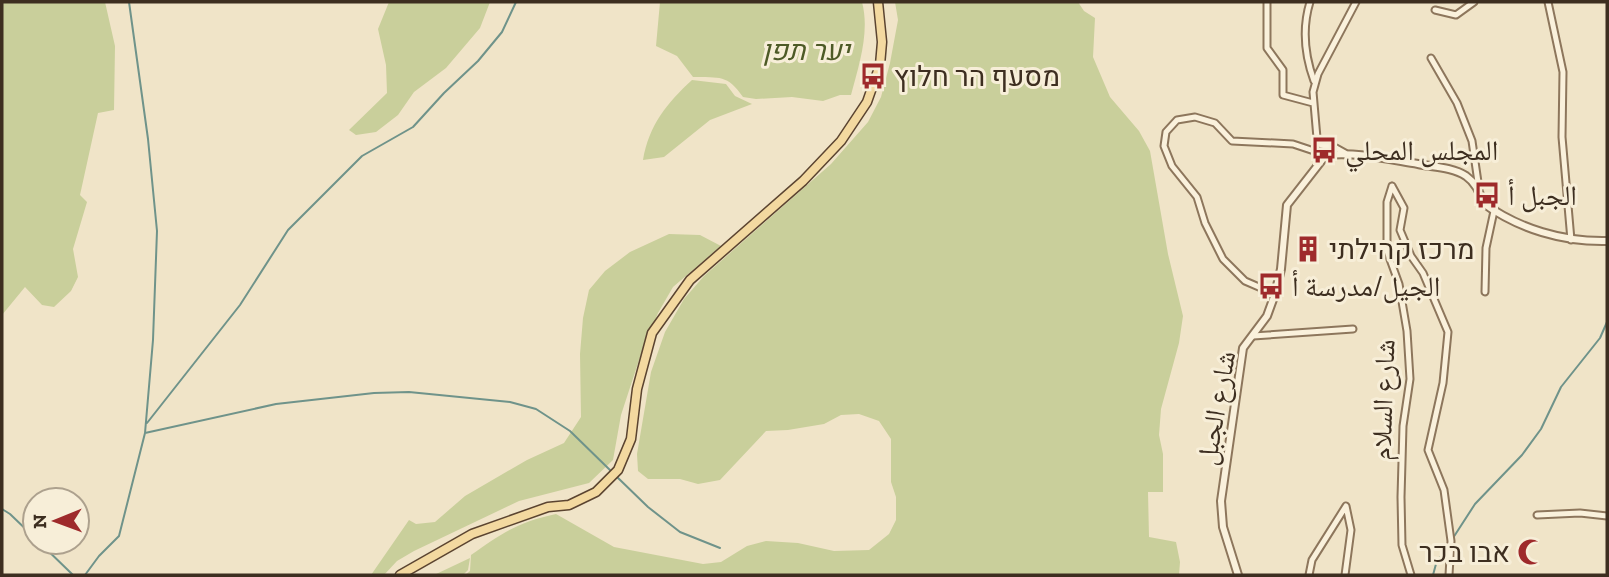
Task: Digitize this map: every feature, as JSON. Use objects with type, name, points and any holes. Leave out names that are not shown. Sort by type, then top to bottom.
[{"type":"main road","points":[[400,575],[472,534],[548,507],[569,505],[596,492],[618,470],[631,439],[637,389],[652,333],[690,281],[742,232],[803,181],[841,141],[867,102],[880,65],[882,42],[878,2]]},
{"type":"street","points":[[1267,2],[1267,47],[1283,70],[1283,95],[1313,103]]},
{"type":"street","points":[[1310,2],[1307,14],[1306,59],[1315,83]]},
{"type":"street","points":[[1345,153],[1321,145],[1317,138],[1313,103],[1318,74],[1356,2]]},
{"type":"street","points":[[1435,10],[1456,15],[1474,2]]},
{"type":"street","points":[[1548,2],[1563,72],[1562,136],[1571,240]]},
{"type":"street","points":[[1431,58],[1457,103],[1472,141],[1483,203],[1524,226],[1571,240],[1607,241]]},
{"type":"street","points":[[1275,294],[1245,281],[1223,259],[1205,223],[1197,197],[1172,166],[1164,146],[1166,132],[1177,120],[1195,117],[1215,123],[1232,141],[1293,144],[1326,155],[1345,153],[1379,156],[1451,170],[1465,176],[1479,189]]},
{"type":"street","name":"شارع الجبل","points":[[1238,575],[1223,527],[1221,501],[1240,362],[1243,348],[1268,316],[1275,294],[1287,205],[1326,155]]},
{"type":"street","name":"شارع السلام","points":[[1412,575],[1402,545],[1403,426],[1410,379],[1407,331],[1401,296],[1387,251],[1387,202],[1392,186],[1404,208],[1400,230],[1448,332],[1443,383],[1428,450],[1444,490],[1451,541],[1449,575]]},
{"type":"street","points":[[1485,292],[1486,248],[1494,211]]},
{"type":"street","points":[[1253,336],[1353,329]]},
{"type":"street","points":[[1309,575],[1312,560],[1346,506],[1350,530],[1345,575]]},
{"type":"street","points":[[1537,515],[1580,513],[1607,516]]},
{"type":"green space","points":[[2,2],[105,2],[115,46],[114,110],[98,113],[80,195],[87,202],[73,249],[78,277],[71,291],[54,307],[42,305],[25,287],[2,315]]},
{"type":"green space","points":[[389,2],[490,2],[480,28],[446,68],[414,92],[398,115],[376,132],[356,135],[349,130],[387,93],[386,65],[378,29]]},
{"type":"green space","name":"יער תפן","points":[[660,2],[862,2],[864,37],[851,95],[840,95],[823,101],[792,97],[756,99],[743,97],[732,84],[722,79],[693,77],[677,56],[656,46]]},
{"type":"green space","points":[[895,2],[1078,2],[1084,11],[1095,18],[1093,57],[1110,97],[1139,131],[1150,151],[1168,254],[1183,316],[1179,343],[1161,409],[1159,435],[1163,454],[1163,492],[1148,492],[1149,537],[1176,542],[1180,562],[1179,575],[465,575],[470,571],[471,555],[492,540],[511,529],[556,514],[614,547],[703,564],[721,562],[747,546],[766,541],[798,543],[834,551],[869,550],[889,534],[896,520],[896,497],[891,482],[891,439],[879,421],[859,414],[841,415],[824,424],[766,431],[720,480],[698,484],[680,479],[648,479],[638,471],[637,454],[651,372],[665,332],[684,299],[704,276],[831,164],[868,122],[881,97],[890,63],[898,20]]},
{"type":"green space","points":[[692,80],[726,84],[735,96],[752,104],[710,120],[664,157],[643,160],[650,136],[660,116]]},
{"type":"green space","points":[[669,234],[700,235],[721,246],[673,287],[658,313],[621,415],[613,460],[589,483],[519,501],[414,551],[397,561],[384,575],[371,575],[409,520],[416,524],[435,522],[465,496],[527,460],[564,443],[581,417],[580,354],[589,290],[605,271],[630,252]]},
{"type":"green space","points":[[470,558],[468,570],[463,575],[434,575]]},
{"type":"waterway","points":[[85,575],[119,536],[145,433],[153,340],[157,231],[148,139],[129,2]]},
{"type":"waterway","points":[[147,423],[240,305],[288,230],[362,156],[413,127],[478,61],[502,32],[516,2]]},
{"type":"waterway","points":[[1453,538],[1475,504],[1522,455],[1541,429],[1561,387],[1600,338],[1607,322]]},
{"type":"waterway","points":[[145,433],[276,404],[374,393],[409,392],[510,402],[536,409],[570,431],[612,472]]},
{"type":"waterway","points":[[616,476],[648,507],[680,532],[720,548]]},
{"type":"waterway","points":[[2,509],[21,525]]},
{"type":"waterway","points":[[1433,575],[1436,564],[1448,545]]},
{"type":"waterway","points":[[53,556],[73,575]]},
{"type":"place","name":"מסעף הר חלוץ","points":[[873,76]]},
{"type":"place","name":"المجلس المحلي","points":[[1324,150]]},
{"type":"place","name":"الجبل أ","points":[[1487,195]]},
{"type":"place","name":"מרכז קהילתי","points":[[1308,249]]},
{"type":"place","name":"الجيل/مدرسة أ","points":[[1271,286]]},
{"type":"place","name":"אבו בכר","points":[[1531,552]]}]
